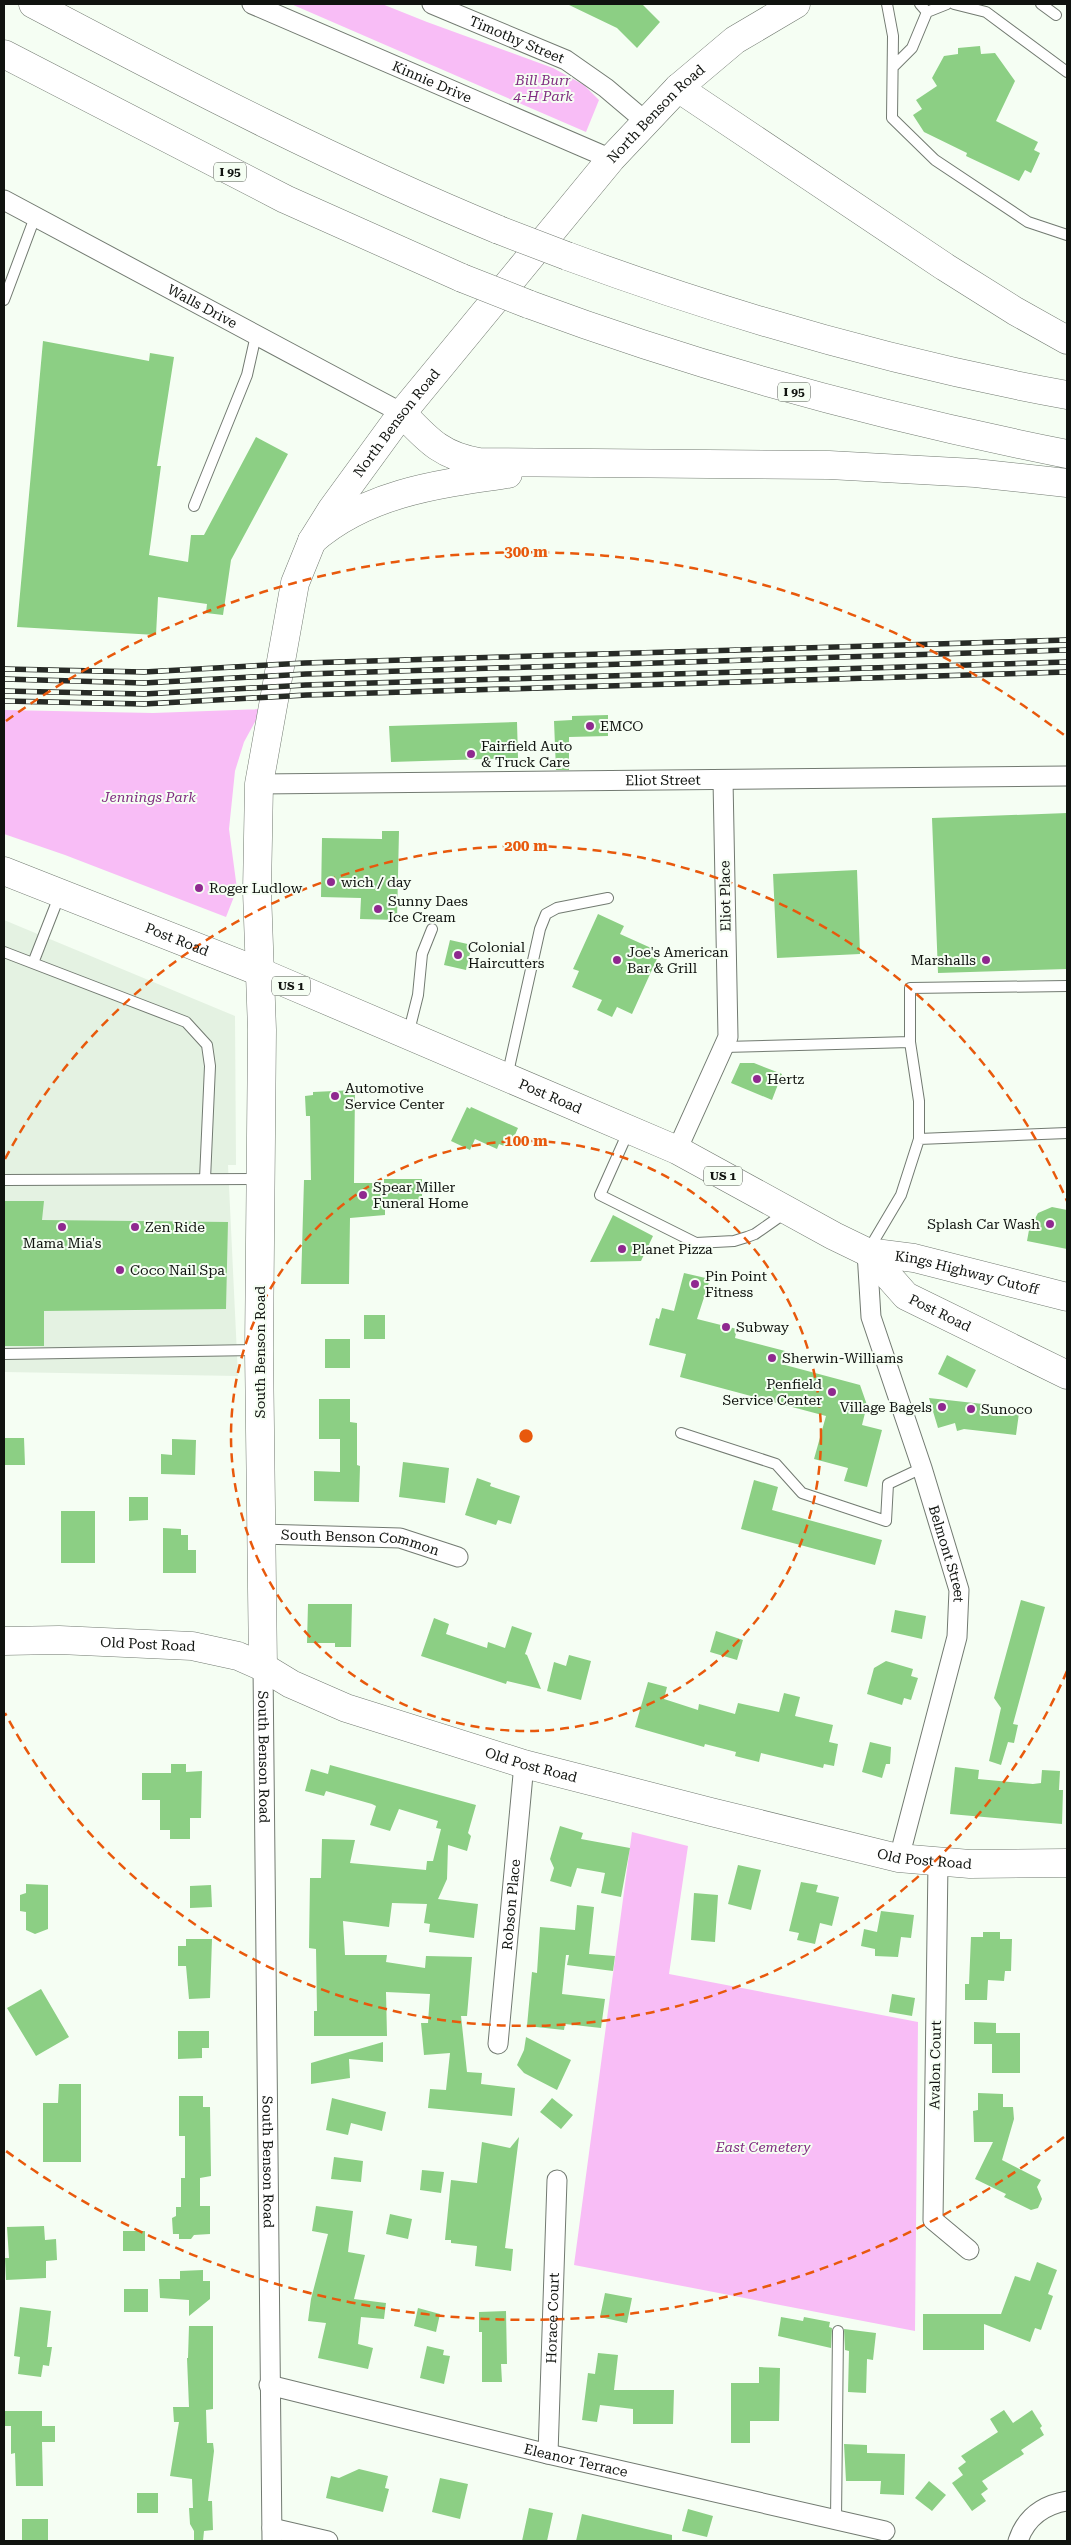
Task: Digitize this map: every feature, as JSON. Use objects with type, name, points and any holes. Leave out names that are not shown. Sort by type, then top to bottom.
[{"type":"main road","points":[[32,4],[367,174],[499,230],[567,256],[697,302],[816,337],[971,376],[1067,395]]},
{"type":"main road","points":[[62,4],[177,79]]},
{"type":"main road","name":"North Benson Road","points":[[260,972],[257,891],[259,784],[295,583],[312,541],[332,509],[402,413],[611,159],[645,121],[678,88],[735,40],[796,4]]},
{"type":"main road","name":"I 95","points":[[4,54],[293,203],[462,278],[528,304],[658,350],[798,393],[931,426],[1067,454]]},
{"type":"main road","points":[[4,68],[156,134]]},
{"type":"main road","points":[[678,88],[945,267],[1015,311],[1067,340]]},
{"type":"main road","points":[[402,413],[440,449],[464,459],[495,462],[884,467],[975,473],[1067,483]]},
{"type":"main road","points":[[312,541],[331,524],[348,513],[405,492],[523,472],[613,463]]},
{"type":"main road","name":"Post Road","points":[[4,871],[260,972],[676,1150],[867,1252],[906,1296],[1067,1375]]},
{"type":"main road","name":"South Benson Road","points":[[260,972],[262,1030],[259,1350],[264,1667]]},
{"type":"main road","name":"Kings Highway Cutoff","points":[[867,1252],[914,1258],[1067,1297]]},
{"type":"main road","name":"Old Post Road","points":[[4,1641],[59,1640],[192,1646],[238,1656],[264,1667],[290,1684],[346,1708],[524,1764],[899,1858],[938,1863],[1067,1863]]},
{"type":"street","name":"Kinnie Drive","points":[[252,4],[611,159]]},
{"type":"street","name":"Timothy Street","points":[[432,4],[566,60],[606,88],[645,121]]},
{"type":"street","name":"Walls Drive","points":[[4,200],[402,413]]},
{"type":"street","name":"Eliot Street","points":[[259,784],[1067,776]]},
{"type":"street","name":"Eliot Place","points":[[676,1150],[728,1037],[723,780]]},
{"type":"street","name":"Belmont Street","points":[[867,1252],[871,1317],[922,1468],[959,1590],[957,1637],[944,1693],[899,1858]]},
{"type":"street","name":"South Benson Common","points":[[261,1534],[400,1538],[458,1556]]},
{"type":"street","name":"South Benson Road","points":[[264,1667],[268,2385],[272,2535]]},
{"type":"street","name":"Robson Place","points":[[498,2044],[524,1764]]},
{"type":"street","name":"Avalon Court","points":[[938,1863],[933,2220],[969,2250]]},
{"type":"street","name":"Horace Court","points":[[548,2454],[556,2180]]},
{"type":"street","name":"Eleanor Terrace","points":[[268,2385],[548,2454],[885,2531]]},
{"type":"street","points":[[1018,2541],[1026,2524],[1038,2511],[1051,2504],[1067,2501]]},
{"type":"street","points":[[272,2535],[328,2541]]},
{"type":"lane","points":[[887,4],[893,36],[892,118],[935,160],[1028,222],[1067,235]]},
{"type":"lane","points":[[893,67],[912,48],[923,8],[948,4]]},
{"type":"lane","points":[[954,4],[986,12],[1067,72]]},
{"type":"lane","points":[[1041,4],[1056,15]]},
{"type":"lane","points":[[4,300],[35,217]]},
{"type":"lane","points":[[194,506],[247,375],[256,335]]},
{"type":"lane","points":[[33,963],[61,892]]},
{"type":"lane","points":[[507,1078],[540,929],[546,914],[557,908],[608,898]]},
{"type":"lane","points":[[408,1035],[418,994],[422,954],[432,929]]},
{"type":"lane","points":[[4,952],[186,1022],[207,1045],[210,1066],[205,1179]]},
{"type":"lane","points":[[867,1252],[901,1195],[919,1138],[919,1101],[910,1042],[910,988],[1067,986]]},
{"type":"lane","points":[[724,1047],[910,1042]]},
{"type":"lane","points":[[629,1130],[600,1195],[696,1243],[734,1241],[747,1237],[755,1234],[788,1211]]},
{"type":"lane","points":[[919,1138],[1067,1133]]},
{"type":"lane","points":[[4,1180],[260,1179]]},
{"type":"lane","points":[[4,1354],[259,1350]]},
{"type":"lane","points":[[681,1433],[776,1464],[802,1493],[886,1521],[888,1484],[922,1468]]},
{"type":"lane","points":[[836,2520],[838,2331]]},
{"type":"shaded area","points":[[4,920],[235,1016],[236,1165],[228,1165],[238,1376],[4,1372]]},
{"type":"green space","name":"Bill Burr 4-H Park","points":[[291,4],[382,4],[553,68],[584,85],[599,100],[586,132]]},
{"type":"green space","name":"Jennings Park","points":[[262,709],[244,742],[235,771],[229,829],[237,889],[226,917],[65,855],[4,834],[4,710],[153,713]]},
{"type":"green space","name":"East Cemetery","points":[[632,1832],[688,1846],[669,1974],[918,2022],[915,2331],[574,2265]]},
{"type":"building","points":[[567,4],[642,4],[660,22],[637,48],[617,28]]},
{"type":"building","points":[[980,46],[981,54],[995,53],[1015,81],[996,121],[1038,142],[1034,150],[1040,153],[1031,173],[1025,170],[1019,181],[966,156],[967,153],[924,132],[913,115],[922,109],[916,100],[937,86],[932,78],[944,56],[958,54],[958,48]]},
{"type":"building","points":[[43,341],[149,361],[150,353],[174,357],[157,466],[161,466],[149,555],[188,562],[191,535],[204,535],[256,437],[288,454],[231,560],[223,615],[206,613],[207,604],[158,597],[156,635],[17,627]]},
{"type":"building","points":[[608,715],[608,736],[569,737],[569,770],[556,770],[554,721],[572,720],[572,716]]},
{"type":"building","points":[[517,722],[518,758],[391,762],[389,726]]},
{"type":"building","points":[[1067,813],[1067,969],[938,973],[932,818]]},
{"type":"building","points":[[382,831],[399,831],[397,920],[360,919],[361,898],[321,897],[322,838],[382,839]]},
{"type":"building","points":[[857,870],[860,954],[777,958],[773,874]]},
{"type":"building","name":"Joe's American Bar & Grill","points":[[598,914],[624,926],[620,934],[660,952],[632,1014],[617,1007],[612,1017],[597,1010],[602,1000],[572,987],[579,971],[573,969]]},
{"type":"building","name":"Colonial Haircutters","points":[[450,940],[472,945],[466,970],[444,965]]},
{"type":"building","name":"Hertz","points":[[740,1063],[754,1063],[782,1074],[772,1100],[731,1083]]},
{"type":"building","points":[[355,1090],[354,1183],[384,1183],[384,1179],[422,1179],[422,1206],[385,1206],[385,1215],[350,1218],[349,1284],[301,1284],[304,1180],[311,1180],[310,1116],[306,1116],[305,1096],[313,1095],[313,1092]]},
{"type":"building","points":[[467,1107],[470,1109],[471,1107],[518,1128],[509,1148],[499,1144],[497,1149],[475,1139],[470,1150],[451,1141]]},
{"type":"building","points":[[4,1201],[44,1201],[42,1220],[228,1222],[226,1309],[44,1311],[44,1346],[4,1346]]},
{"type":"building","name":"Splash Car Wash","points":[[1052,1207],[1067,1210],[1067,1249],[1027,1241],[1029,1230],[1038,1213]]},
{"type":"building","name":"Planet Pizza","points":[[613,1215],[653,1236],[641,1261],[590,1262]]},
{"type":"building","points":[[684,1273],[710,1279],[697,1319],[737,1329],[735,1338],[789,1352],[785,1365],[860,1385],[867,1405],[862,1425],[882,1430],[867,1487],[844,1481],[848,1468],[814,1459],[826,1416],[680,1377],[686,1354],[649,1345],[656,1318],[659,1319],[662,1308],[674,1311]]},
{"type":"building","points":[[364,1315],[385,1315],[385,1339],[364,1339]]},
{"type":"building","points":[[325,1339],[350,1339],[350,1368],[325,1368]]},
{"type":"building","name":"Sunoco","points":[[947,1355],[976,1370],[967,1388],[938,1374]]},
{"type":"building","points":[[929,1398],[983,1404],[1006,1408],[1005,1411],[1019,1413],[1016,1435],[964,1429],[957,1431],[955,1423],[938,1428]]},
{"type":"building","points":[[319,1399],[350,1399],[350,1422],[357,1423],[357,1465],[360,1466],[359,1502],[314,1501],[314,1471],[340,1472],[340,1439],[319,1439]]},
{"type":"building","points":[[4,1438],[24,1438],[25,1465],[4,1465]]},
{"type":"building","points":[[172,1439],[196,1440],[195,1475],[161,1474],[161,1454],[172,1455]]},
{"type":"building","points":[[403,1462],[449,1468],[445,1503],[399,1497]]},
{"type":"building","points":[[477,1478],[491,1483],[490,1486],[520,1496],[511,1524],[498,1520],[496,1525],[465,1515]]},
{"type":"building","points":[[754,1480],[778,1487],[772,1510],[882,1540],[875,1565],[741,1529]]},
{"type":"building","points":[[129,1497],[148,1497],[148,1520],[129,1521]]},
{"type":"building","points":[[61,1511],[95,1511],[95,1563],[61,1563]]},
{"type":"building","points":[[163,1528],[181,1529],[181,1535],[188,1535],[188,1550],[196,1550],[196,1573],[163,1573]]},
{"type":"building","points":[[1021,1600],[1045,1607],[1013,1724],[1018,1725],[1014,1743],[1008,1742],[1001,1765],[989,1761],[1001,1708],[994,1698]]},
{"type":"building","points":[[308,1604],[352,1604],[351,1647],[335,1647],[335,1643],[307,1643]]},
{"type":"building","points":[[895,1610],[926,1616],[922,1639],[891,1632]]},
{"type":"building","points":[[434,1618],[449,1624],[446,1634],[487,1648],[488,1642],[505,1648],[512,1626],[532,1633],[525,1654],[541,1689],[507,1681],[506,1684],[421,1656]]},
{"type":"building","points":[[716,1631],[743,1640],[737,1660],[710,1652]]},
{"type":"building","points":[[569,1655],[591,1661],[581,1700],[547,1691],[554,1662],[566,1666]]},
{"type":"building","points":[[886,1661],[913,1669],[911,1676],[918,1678],[911,1700],[904,1698],[902,1705],[867,1694],[874,1668]]},
{"type":"building","points":[[648,1682],[667,1687],[664,1699],[698,1710],[699,1704],[735,1714],[738,1703],[779,1712],[784,1693],[800,1697],[795,1716],[833,1725],[829,1742],[838,1744],[834,1766],[824,1764],[823,1768],[761,1753],[759,1762],[735,1756],[736,1752],[705,1744],[704,1747],[635,1727]]},
{"type":"building","points":[[870,1742],[891,1747],[890,1764],[886,1764],[882,1778],[862,1772]]},
{"type":"building","points":[[171,1764],[186,1764],[186,1772],[202,1771],[201,1818],[190,1818],[190,1839],[170,1839],[170,1830],[160,1830],[160,1800],[142,1800],[142,1773],[171,1773]]},
{"type":"building","points":[[330,1765],[476,1805],[468,1833],[471,1836],[467,1851],[448,1845],[447,1879],[438,1899],[478,1904],[474,1938],[429,1932],[430,1924],[424,1923],[427,1904],[392,1903],[389,1927],[343,1921],[345,1955],[387,1955],[386,1962],[425,1968],[426,1956],[472,1957],[467,2016],[461,2016],[467,2072],[482,2073],[481,2084],[515,2088],[512,2116],[428,2108],[430,2089],[446,2090],[450,2053],[424,2055],[421,2023],[428,2023],[430,1994],[386,1992],[387,2036],[314,2036],[314,2011],[317,2011],[316,1949],[309,1948],[310,1878],[321,1878],[322,1839],[355,1840],[350,1863],[426,1870],[427,1861],[433,1861],[441,1829],[436,1828],[438,1821],[399,1809],[390,1831],[370,1825],[376,1806],[372,1804],[326,1791],[324,1796],[305,1791],[311,1769],[328,1774]]},
{"type":"building","points":[[955,1767],[979,1770],[978,1779],[1033,1784],[1041,1783],[1042,1770],[1060,1771],[1059,1790],[1063,1790],[1062,1824],[950,1814]]},
{"type":"building","points":[[560,1826],[583,1833],[581,1839],[630,1848],[621,1897],[601,1893],[605,1873],[577,1868],[571,1887],[550,1881],[554,1868],[550,1859]]},
{"type":"building","points":[[738,1865],[761,1870],[751,1910],[728,1904]]},
{"type":"building","points":[[801,1882],[818,1885],[816,1892],[839,1897],[832,1926],[820,1923],[815,1944],[797,1940],[799,1933],[789,1931]]},
{"type":"building","points":[[26,1884],[48,1885],[48,1929],[35,1934],[26,1930],[26,1912],[20,1911],[20,1895],[26,1893]]},
{"type":"building","points":[[211,1885],[212,1907],[190,1908],[190,1886]]},
{"type":"building","points":[[694,1893],[718,1895],[715,1942],[691,1940]]},
{"type":"building","points":[[577,1905],[594,1907],[589,1954],[615,1956],[613,1971],[567,1965],[569,1955],[566,1955],[562,1994],[605,1999],[601,2028],[565,2024],[564,2030],[527,2026],[532,1972],[537,1973],[540,1927],[575,1930]]},
{"type":"building","points":[[881,1911],[914,1915],[911,1938],[901,1937],[898,1957],[875,1956],[875,1949],[861,1946],[864,1929],[877,1932]]},
{"type":"building","points":[[983,1932],[1000,1932],[1000,1939],[1012,1939],[1011,1971],[1005,1971],[1004,1981],[988,1980],[987,2000],[965,2000],[965,1984],[969,1984],[971,1937],[983,1937]]},
{"type":"building","points":[[186,1939],[212,1939],[210,1998],[189,1999],[186,1966],[178,1966],[178,1946],[186,1946]]},
{"type":"building","points":[[41,1989],[69,2037],[36,2056],[7,2008]]},
{"type":"building","points":[[892,1994],[915,1998],[912,2016],[889,2012]]},
{"type":"building","points":[[974,2022],[996,2023],[996,2033],[1020,2033],[1020,2073],[992,2073],[992,2044],[974,2044]]},
{"type":"building","points":[[178,2031],[209,2031],[209,2048],[202,2048],[202,2058],[178,2059]]},
{"type":"building","points":[[526,2037],[571,2060],[557,2090],[524,2073],[517,2065],[524,2050]]},
{"type":"building","points":[[383,2042],[383,2062],[349,2059],[350,2078],[311,2084],[311,2063]]},
{"type":"building","points":[[59,2084],[81,2084],[81,2162],[43,2162],[43,2103],[58,2103]]},
{"type":"building","points":[[978,2093],[1003,2094],[1003,2107],[1013,2107],[1014,2119],[1002,2160],[1041,2180],[1037,2187],[1042,2199],[1038,2208],[1031,2210],[1004,2197],[1006,2194],[975,2179],[993,2142],[974,2142],[973,2111],[978,2110]]},
{"type":"building","points":[[179,2096],[203,2096],[203,2107],[210,2107],[211,2176],[200,2178],[200,2206],[210,2206],[210,2234],[194,2235],[191,2239],[179,2239],[179,2234],[173,2234],[172,2218],[176,2216],[176,2207],[181,2207],[181,2178],[185,2178],[185,2136],[179,2136]]},
{"type":"building","points":[[332,2098],[386,2112],[382,2131],[351,2123],[348,2135],[326,2130]]},
{"type":"building","points":[[552,2098],[573,2115],[561,2129],[540,2112]]},
{"type":"building","points":[[519,2137],[505,2248],[513,2249],[511,2271],[475,2266],[477,2246],[451,2243],[451,2240],[445,2240],[451,2180],[477,2183],[482,2142],[510,2148]]},
{"type":"building","points":[[334,2157],[363,2161],[361,2182],[331,2179]]},
{"type":"building","points":[[422,2170],[444,2172],[441,2193],[420,2190]]},
{"type":"building","points":[[316,2206],[353,2211],[348,2252],[365,2255],[354,2299],[386,2303],[384,2319],[361,2317],[358,2344],[373,2348],[368,2369],[318,2358],[326,2323],[308,2321],[311,2299],[328,2234],[312,2231]]},
{"type":"building","points":[[390,2214],[412,2219],[408,2239],[386,2234]]},
{"type":"building","points":[[44,2226],[45,2240],[56,2239],[57,2260],[46,2261],[46,2278],[6,2280],[5,2258],[9,2258],[7,2227]]},
{"type":"building","points":[[123,2231],[145,2231],[145,2251],[123,2251]]},
{"type":"building","points":[[1037,2262],[1057,2270],[1048,2294],[1053,2296],[1041,2330],[1035,2328],[1030,2342],[984,2324],[984,2350],[923,2350],[923,2314],[1001,2314],[1015,2276],[1030,2281]]},
{"type":"building","points":[[203,2270],[203,2281],[210,2281],[210,2299],[189,2316],[189,2300],[160,2298],[159,2279],[180,2279],[180,2271]]},
{"type":"building","points":[[124,2289],[148,2289],[148,2312],[124,2312]]},
{"type":"building","points":[[605,2293],[632,2298],[627,2323],[600,2317]]},
{"type":"building","points":[[20,2307],[51,2311],[47,2347],[52,2347],[49,2366],[43,2365],[41,2377],[18,2374],[20,2357],[14,2356]]},
{"type":"building","points":[[418,2308],[440,2314],[436,2332],[414,2326]]},
{"type":"building","points":[[506,2311],[507,2364],[501,2364],[502,2382],[482,2382],[482,2332],[479,2332],[479,2312]]},
{"type":"building","points":[[781,2317],[803,2321],[804,2317],[830,2322],[829,2327],[832,2328],[831,2348],[778,2336]]},
{"type":"building","points":[[189,2326],[213,2326],[213,2409],[206,2410],[207,2443],[213,2443],[214,2451],[208,2501],[212,2501],[213,2530],[204,2531],[203,2541],[194,2540],[194,2531],[190,2524],[189,2508],[193,2508],[192,2479],[170,2476],[179,2422],[174,2422],[173,2407],[189,2407],[187,2358]]},
{"type":"building","points":[[844,2329],[876,2333],[873,2360],[867,2359],[866,2393],[848,2392],[849,2351],[845,2350]]},
{"type":"building","points":[[427,2346],[444,2350],[443,2355],[450,2356],[444,2384],[420,2378]]},
{"type":"building","points":[[598,2353],[618,2355],[614,2390],[674,2390],[673,2424],[633,2424],[633,2409],[600,2405],[597,2422],[582,2420],[588,2373],[595,2374]]},
{"type":"building","points":[[759,2367],[780,2368],[779,2421],[750,2421],[750,2443],[731,2443],[731,2383],[759,2383]]},
{"type":"building","points":[[1004,2410],[1013,2423],[1032,2410],[1042,2426],[1040,2428],[1044,2435],[1021,2450],[1024,2454],[982,2481],[988,2489],[981,2494],[986,2501],[972,2511],[952,2483],[963,2475],[958,2468],[966,2462],[961,2456],[998,2432],[990,2419]]},
{"type":"building","points":[[5,2411],[42,2411],[42,2426],[55,2426],[55,2442],[42,2442],[43,2486],[16,2486],[15,2453],[11,2454],[11,2426],[5,2426]]},
{"type":"building","points":[[844,2444],[867,2445],[867,2453],[905,2454],[904,2495],[880,2494],[881,2481],[846,2481]]},
{"type":"building","points":[[359,2469],[388,2476],[385,2488],[389,2489],[383,2512],[326,2498],[331,2476],[339,2478]]},
{"type":"building","points":[[440,2478],[468,2484],[460,2519],[432,2512]]},
{"type":"building","points":[[929,2481],[946,2495],[932,2511],[915,2498]]},
{"type":"building","points":[[137,2493],[158,2493],[158,2513],[137,2513]]},
{"type":"building","points":[[529,2508],[553,2513],[547,2541],[522,2541]]},
{"type":"building","points":[[688,2509],[713,2516],[707,2537],[682,2531]]},
{"type":"building","points":[[582,2514],[672,2535],[672,2541],[576,2541]]},
{"type":"building","points":[[22,2519],[48,2519],[48,2541],[22,2541]]},
{"type":"railway","points":[[4,669],[144,672],[305,663],[1067,640]]},
{"type":"railway","points":[[4,679],[144,683],[306,674],[1067,650]]},
{"type":"railway","points":[[4,691],[144,694],[306,685],[1067,662]]},
{"type":"railway","points":[[4,701],[144,704],[307,695],[1067,672]]},
{"type":"place","name":"EMCO","points":[[590,726]]},
{"type":"place","name":"Fairfield Auto & Truck Care","points":[[471,754]]},
{"type":"place","name":"wich / day","points":[[331,882]]},
{"type":"place","name":"Roger Ludlow","points":[[199,888]]},
{"type":"place","name":"Sunny Daes Ice Cream","points":[[378,909]]},
{"type":"place","name":"Colonial Haircutters","points":[[458,955]]},
{"type":"place","name":"Joe's American Bar & Grill","points":[[617,960]]},
{"type":"place","name":"Marshalls","points":[[986,960]]},
{"type":"place","name":"Hertz","points":[[757,1079]]},
{"type":"place","name":"Automotive Service Center","points":[[335,1096]]},
{"type":"place","name":"Spear Miller Funeral Home","points":[[363,1195]]},
{"type":"place","name":"Splash Car Wash","points":[[1050,1224]]},
{"type":"place","name":"Mama Mia's","points":[[62,1227]]},
{"type":"place","name":"Zen Ride","points":[[135,1227]]},
{"type":"place","name":"Planet Pizza","points":[[622,1249]]},
{"type":"place","name":"Coco Nail Spa","points":[[120,1270]]},
{"type":"place","name":"Pin Point Fitness","points":[[695,1284]]},
{"type":"place","name":"Subway","points":[[726,1327]]},
{"type":"place","name":"Sherwin-Williams","points":[[772,1358]]},
{"type":"place","name":"Penfield Service Center","points":[[832,1392]]},
{"type":"place","name":"Village Bagels","points":[[942,1407]]},
{"type":"place","name":"Sunoco","points":[[971,1409]]}]
